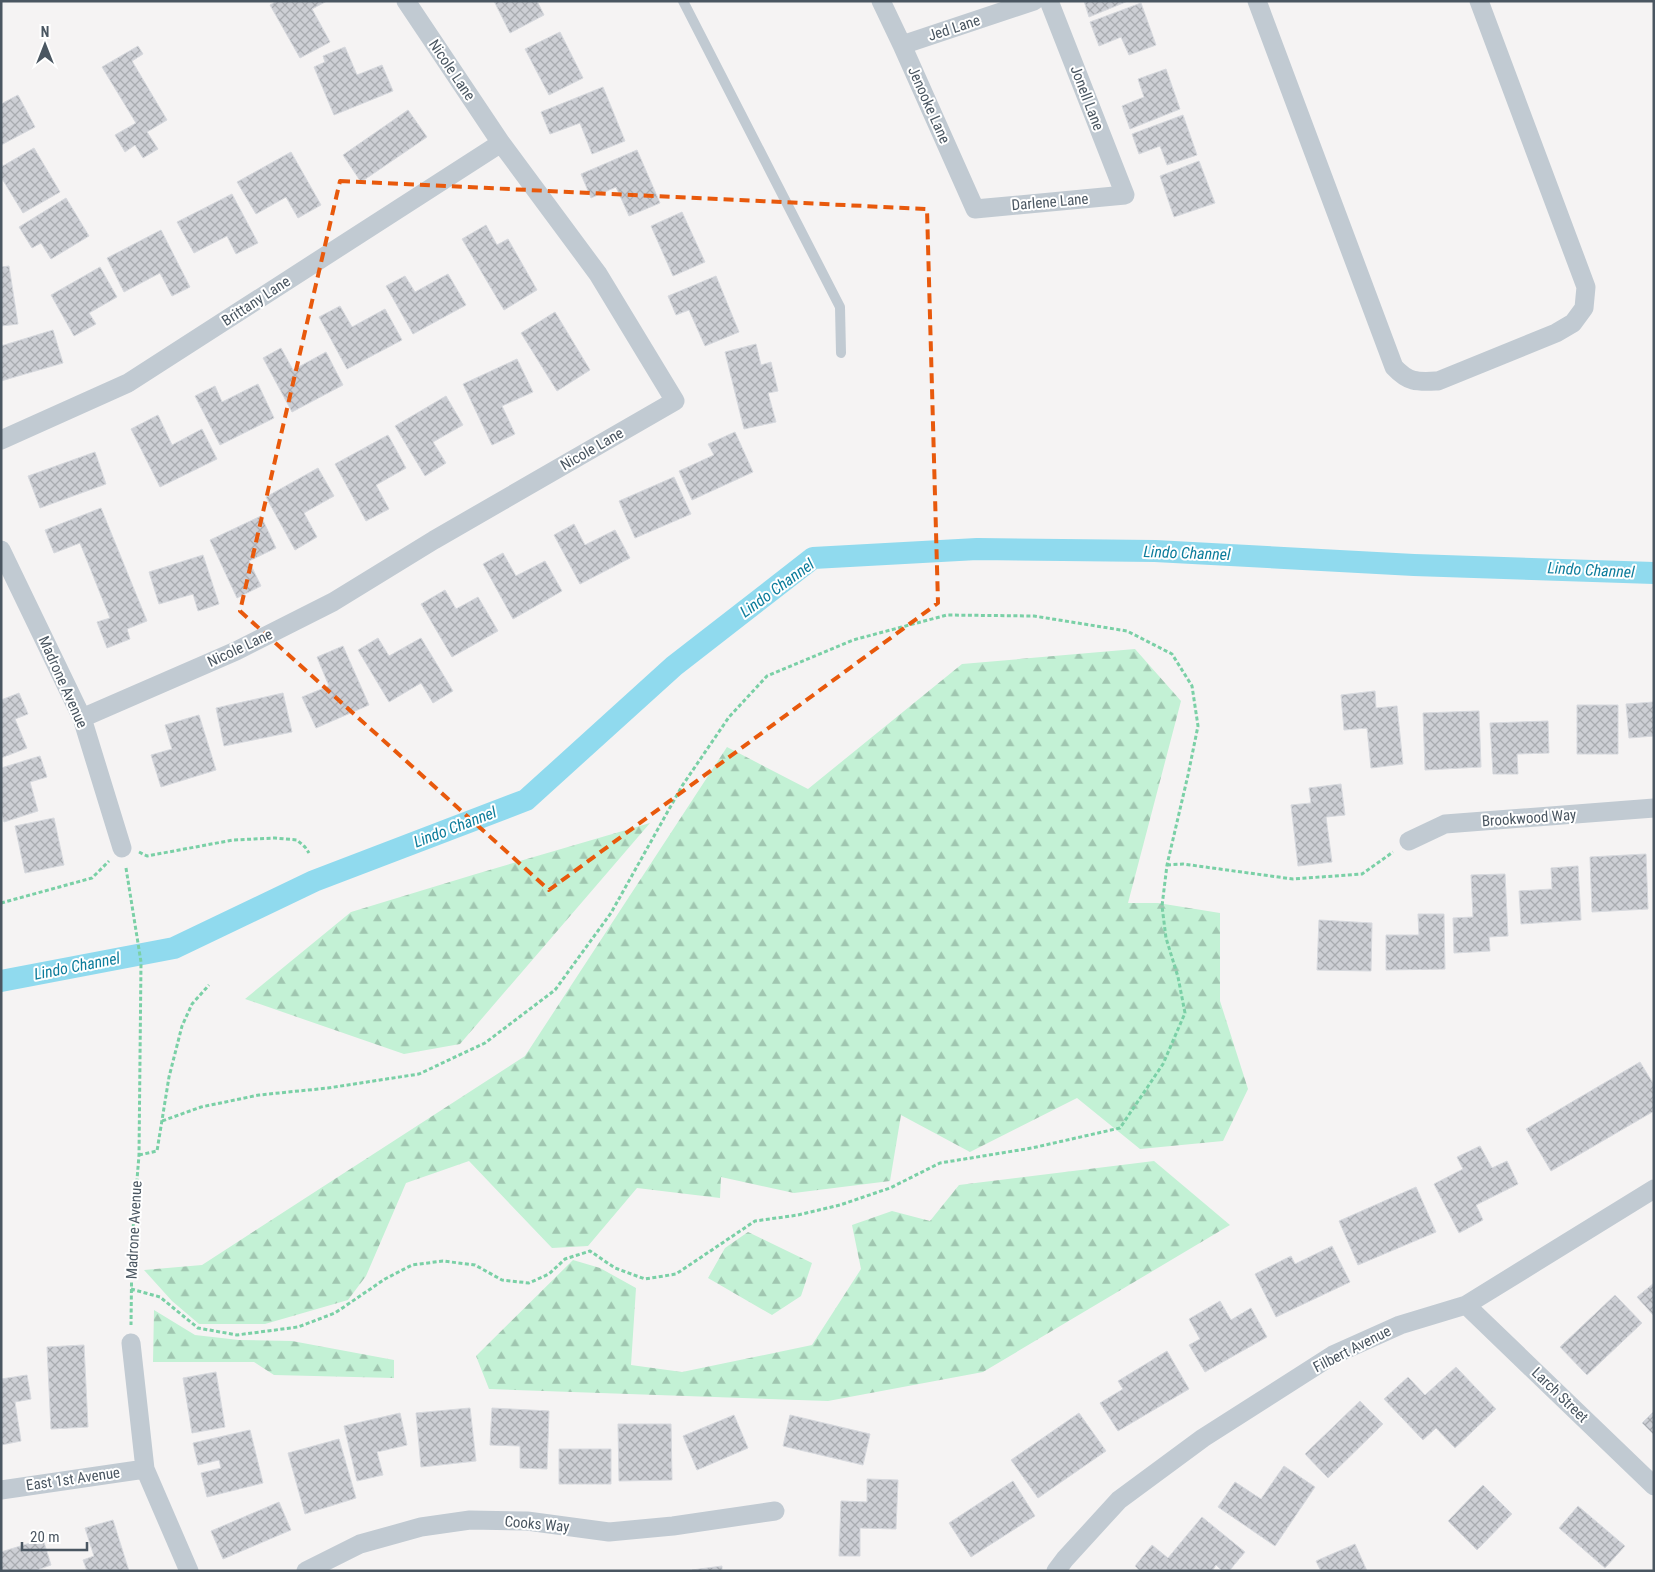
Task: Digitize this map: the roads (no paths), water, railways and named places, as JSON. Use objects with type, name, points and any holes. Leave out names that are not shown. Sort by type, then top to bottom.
[{"type":"street","name":"Nicole Lane","points":[[82,718],[236,651],[333,602],[434,540],[675,401],[598,274],[501,143],[406,1]]},
{"type":"street","name":"Jenooke Lane","points":[[881,1],[975,209]]},
{"type":"street","name":"Jed Lane","points":[[902,45],[1034,1]]},
{"type":"street","name":"Jonell Lane","points":[[1049,1],[1125,195]]},
{"type":"street","points":[[1260,2],[1394,367],[1403,377],[1419,382],[1438,381],[1556,332],[1573,323],[1584,308],[1586,287],[1479,1]]},
{"type":"street","name":"Brittany Lane","points":[[1,440],[128,383],[501,143]]},
{"type":"street","name":"Darlene Lane","points":[[975,209],[1125,195]]},
{"type":"street","name":"Madrone Avenue","points":[[1,550],[82,718],[122,848]]},
{"type":"street","name":"Brookwood Way","points":[[1409,841],[1445,824],[1654,808]]},
{"type":"street","name":"Filbert Avenue","points":[[1056,1571],[1065,1558],[1119,1500],[1203,1438],[1333,1355],[1400,1325],[1466,1305],[1654,1189]]},
{"type":"street","name":"Larch Street","points":[[1466,1305],[1654,1486]]},
{"type":"street","points":[[131,1343],[145,1469],[189,1571]]},
{"type":"street","name":"East 1st Avenue","points":[[1,1490],[145,1469]]},
{"type":"street","name":"Cooks Way","points":[[306,1571],[360,1544],[421,1527],[470,1520],[526,1522],[609,1532],[673,1526],[775,1511]]},
{"type":"lane","points":[[683,1],[840,307],[842,353]]},
{"type":"waterway","name":"Lindo Channel","points":[[1,981],[174,948],[314,881],[526,800],[674,666],[813,558],[977,549],[1155,551],[1414,565],[1654,573]]}]
